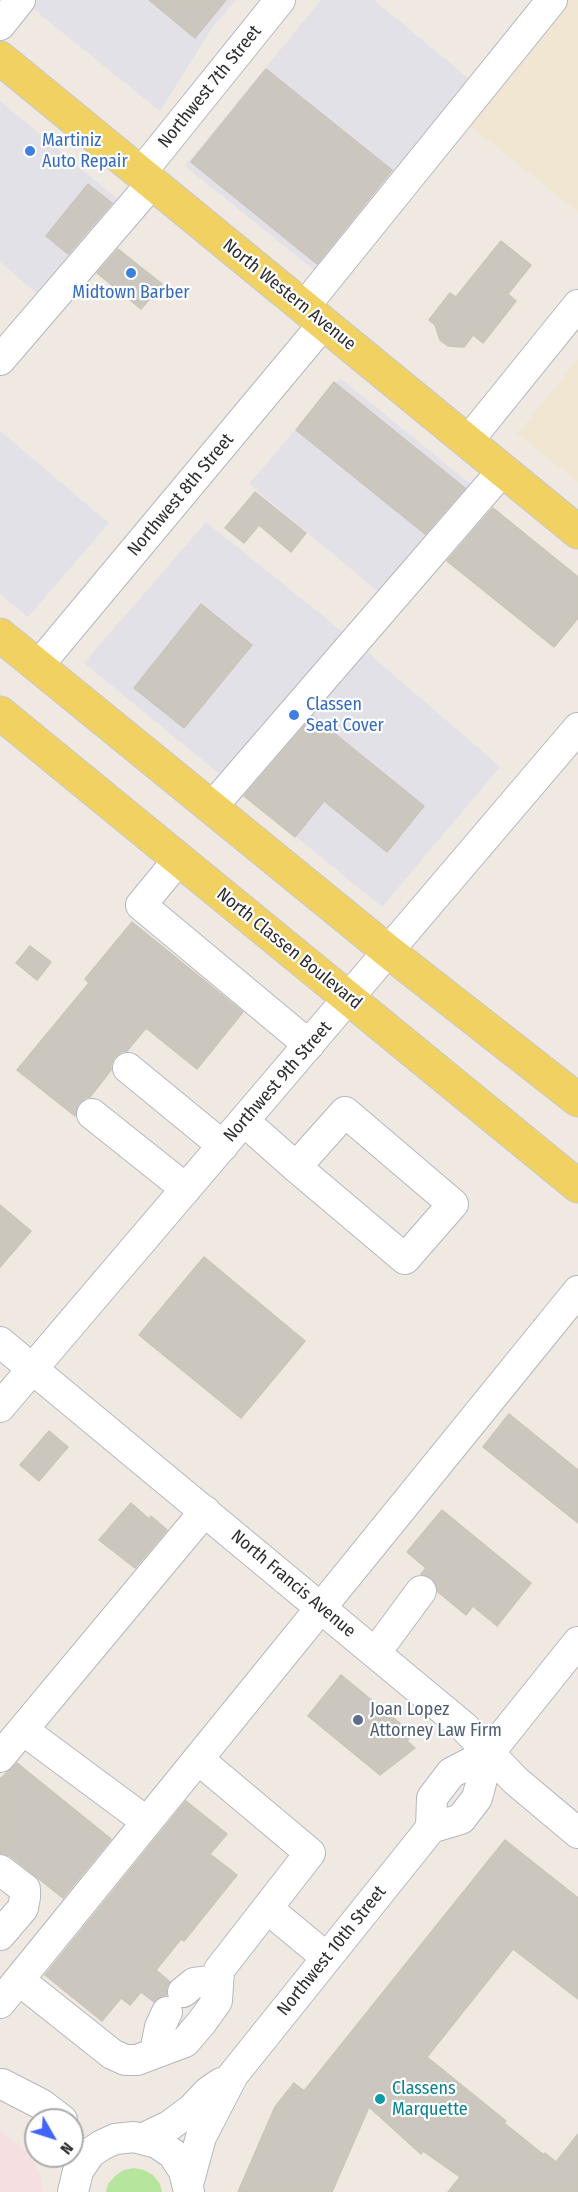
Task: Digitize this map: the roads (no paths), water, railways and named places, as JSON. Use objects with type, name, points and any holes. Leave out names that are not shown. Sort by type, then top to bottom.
[{"type":"main road","name":"North Western Avenue","points":[[0,58],[578,532]]},
{"type":"main road","points":[[0,634],[389,952],[575,1091]]},
{"type":"main road","name":"North Classen Boulevard","points":[[0,713],[578,1186]]},
{"type":"street","points":[[0,25],[20,0]]},
{"type":"street","name":"Northwest 7th Street","points":[[0,360],[146,178],[280,0]]},
{"type":"street","name":"Northwest 8th Street","points":[[38,666],[314,315],[552,0]]},
{"type":"street","points":[[468,441],[578,305]]},
{"type":"street","points":[[212,807],[503,470]]},
{"type":"street","name":"Northwest 9th Street","points":[[0,1407],[578,728]]},
{"type":"street","points":[[0,736],[42,747]]},
{"type":"street","points":[[179,859],[141,905],[309,1045]]},
{"type":"street","points":[[128,1068],[223,1146]]},
{"type":"street","points":[[244,1121],[296,1167],[405,1259],[453,1204],[345,1112],[296,1167]]},
{"type":"street","points":[[92,1114],[186,1189]]},
{"type":"street","points":[[0,2003],[578,1291]]},
{"type":"street","name":"North Francis Avenue","points":[[0,1342],[376,1652],[463,1726],[520,1786],[578,1833]]},
{"type":"street","points":[[0,1757],[205,1511]]},
{"type":"street","points":[[376,1652],[421,1591]]},
{"type":"street","name":"Northwest 10th Street","points":[[189,2188],[201,2137],[233,2075],[431,1828],[461,1819],[477,1798],[489,1753],[578,1642]]},
{"type":"street","points":[[23,1730],[147,1822]]},
{"type":"street","points":[[19,1980],[112,2054],[125,2061],[137,2060],[185,2042],[217,2001],[219,1970],[310,1853],[198,1759]]},
{"type":"street","points":[[0,1870],[25,1889],[26,1897],[23,1908],[0,1935]]},
{"type":"street","points":[[268,1909],[327,1958]]},
{"type":"street","points":[[155,2052],[160,2027],[175,2002],[194,1983],[218,1980]]},
{"type":"street","name":"Northwest 10th Street","points":[[144,2139],[169,2126],[192,2109],[208,2092],[233,2075]]},
{"type":"street","points":[[1,2083],[46,2108]]},
{"type":"street","points":[[1,2083],[24,2111]]},
{"type":"street","points":[[84,2132],[115,2139],[134,2137],[157,2143],[173,2154],[184,2171],[189,2188]]},
{"type":"street","points":[[73,2188],[78,2170],[90,2153],[115,2139]]},
{"type":"street","points":[[66,2168],[73,2188]]},
{"type":"place","name":"Martiniz Auto Repair","points":[[30,151]]},
{"type":"place","name":"Midtown Barber","points":[[131,273]]},
{"type":"place","name":"Classen Seat Cover","points":[[294,715]]},
{"type":"place","name":"Joan Lopez Attorney Law Firm","points":[[358,1720]]},
{"type":"place","name":"Classens Marquette","points":[[380,2099]]}]
